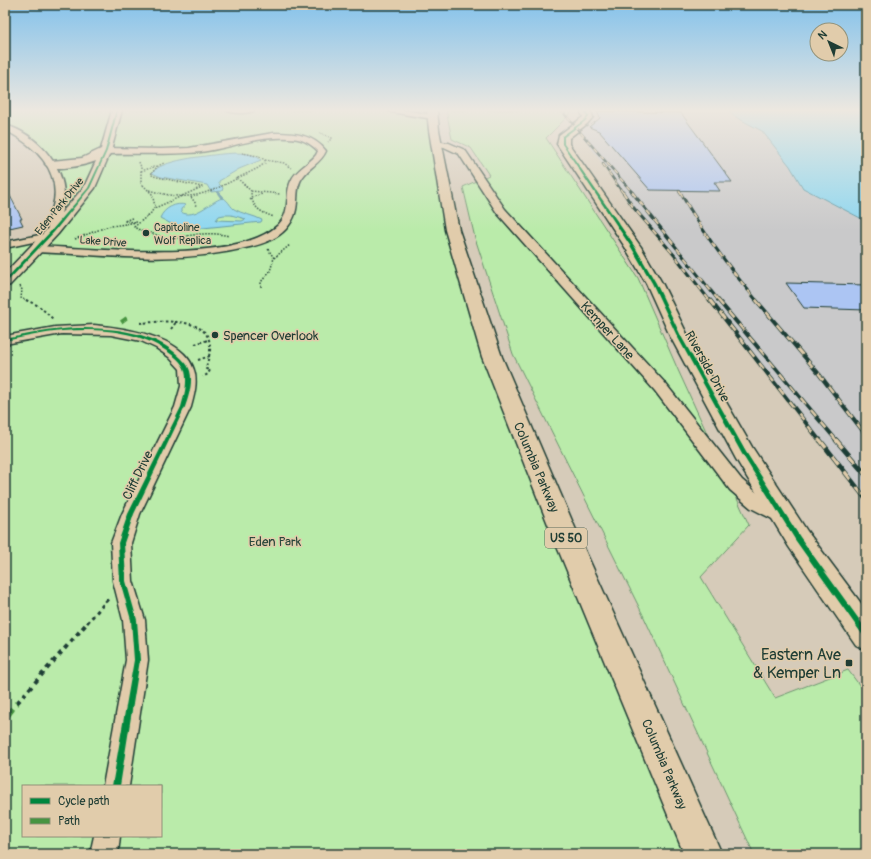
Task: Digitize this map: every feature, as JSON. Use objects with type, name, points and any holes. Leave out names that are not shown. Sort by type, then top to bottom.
[{"type":"main road","name":"Columbia Parkway","points":[[437,150],[452,230],[492,358],[566,537],[703,854]]},
{"type":"main road","name":"Riverside Drive","points":[[567,150],[637,253],[654,283],[679,336],[744,453],[784,517],[866,635]]},
{"type":"street","points":[[5,244],[51,234],[59,196],[57,181],[51,164],[41,150]]},
{"type":"street","name":"Lake Drive","points":[[106,152],[185,150]]},
{"type":"street","name":"Lake Drive","points":[[36,249],[136,255],[218,250],[261,241],[275,234],[287,221],[293,205],[293,194],[296,180],[301,172],[320,156],[321,150]]},
{"type":"street","name":"Kemper Lane","points":[[458,150],[462,152],[501,211],[660,387],[736,485],[757,503],[784,517]]},
{"type":"street","points":[[51,164],[79,164],[91,160],[106,152]]},
{"type":"street","name":"Eden Park Drive","points":[[12,282],[36,249],[51,234],[89,188],[106,152]]},
{"type":"street","name":"Cliff Drive","points":[[5,340],[64,330],[122,332],[161,344],[172,352],[185,366],[188,374],[186,397],[130,514],[121,543],[124,581],[134,620],[137,660],[116,785]]},
{"type":"street","points":[[104,854],[107,837]]},
{"type":"path","points":[[240,152],[258,156],[265,160],[284,163],[301,172]]},
{"type":"path","points":[[136,159],[140,162],[140,182],[143,186],[149,190],[166,196],[191,198],[225,184],[262,166],[265,164],[265,160]]},
{"type":"path","points":[[141,172],[166,162]]},
{"type":"path","points":[[73,239],[106,227],[137,222],[153,212],[155,208],[202,187],[153,176],[151,174],[158,166]]},
{"type":"path","points":[[237,178],[251,191],[266,194]]},
{"type":"path","points":[[149,190],[155,201],[155,208]]},
{"type":"path","points":[[250,201],[251,191]]},
{"type":"path","points":[[250,201],[254,196],[266,194],[293,194]]},
{"type":"path","points":[[191,198],[196,204],[195,207]]},
{"type":"path","points":[[250,201],[261,212],[287,221]]},
{"type":"path","points":[[132,218],[124,221],[137,222]]},
{"type":"path","points":[[137,222],[134,227],[138,230],[159,234],[169,244]]},
{"type":"path","points":[[167,241],[178,237],[194,235],[226,235],[235,238]]},
{"type":"path","points":[[261,241],[274,258]]},
{"type":"path","points":[[261,287],[261,282],[270,271],[274,258],[290,245]]},
{"type":"path","points":[[12,282],[22,290],[21,298],[39,306],[54,321]]},
{"type":"path","points":[[134,322],[177,321],[188,323],[200,329],[206,336]]},
{"type":"path","points":[[171,329],[177,321]]},
{"type":"path","points":[[195,344],[208,340]]},
{"type":"path","points":[[17,703],[124,581]]},
{"type":"shaded area","points":[[592,150],[777,150],[790,166],[803,188],[866,221],[866,499],[675,256],[633,207]]},
{"type":"green space","name":"Eden Park","points":[[35,150],[440,150],[471,291],[703,854],[5,854],[5,245],[50,236],[59,196],[47,159]]},
{"type":"green space","points":[[472,150],[554,150],[638,278],[678,370],[749,525],[701,577],[775,698],[848,670],[866,694],[866,854],[754,854],[643,615],[513,354],[475,238],[463,187],[489,175]]},
{"type":"water","points":[[777,150],[866,150],[866,221],[803,188],[790,166]]},
{"type":"water","points":[[222,154],[248,154],[261,160],[239,169],[219,181],[219,184],[223,188],[222,191],[211,192],[207,185],[161,177],[152,173],[164,165],[173,162],[195,157]]},
{"type":"water","points":[[222,198],[234,209],[262,220],[261,222],[193,229],[179,228],[160,218],[164,211],[174,205],[186,205],[181,209],[181,212],[191,214],[202,210]],"holes":[[[231,215],[246,219],[242,221],[216,220],[219,216]]]},
{"type":"building","points":[[615,150],[708,150],[732,182],[714,182],[720,191],[650,190]]},
{"type":"building","points":[[5,186],[22,219],[20,219],[23,225],[5,229]]},
{"type":"building","points":[[786,283],[866,285],[866,310],[804,308]]},
{"type":"waterway","points":[[218,192],[222,198]]},
{"type":"railway","points":[[596,150],[633,193]]},
{"type":"railway","points":[[603,164],[623,193]]},
{"type":"railway","points":[[623,192],[633,207],[675,256],[710,301]]},
{"type":"railway","points":[[632,192],[719,301]]},
{"type":"railway","points":[[680,192],[697,221],[716,248],[757,301]]},
{"type":"railway","points":[[710,300],[820,441]]},
{"type":"railway","points":[[718,300],[837,441]]},
{"type":"railway","points":[[756,300],[819,374],[866,435]]},
{"type":"railway","points":[[820,440],[866,499]]},
{"type":"railway","points":[[836,440],[866,475]]},
{"type":"marked path","points":[[121,322],[128,317]]},
{"type":"marked path","points":[[5,718],[17,703]]},
{"type":"cycle path","points":[[5,282],[53,231],[89,188],[106,150]]},
{"type":"cycle path","points":[[567,150],[633,247],[654,283],[679,336],[744,453],[798,539],[866,635]]},
{"type":"cycle path","points":[[5,340],[62,330],[94,329],[111,331],[145,338],[161,345],[174,354],[187,369],[188,386],[183,407],[131,514],[121,543],[123,581],[134,620],[137,660],[116,785]]},
{"type":"place","name":"Capitoline Wolf Replica","points":[[146,233]]},
{"type":"place","name":"Spencer Overlook","points":[[215,335]]},
{"type":"place","name":"Eastern Ave & Kemper Ln","points":[[849,663]]}]
